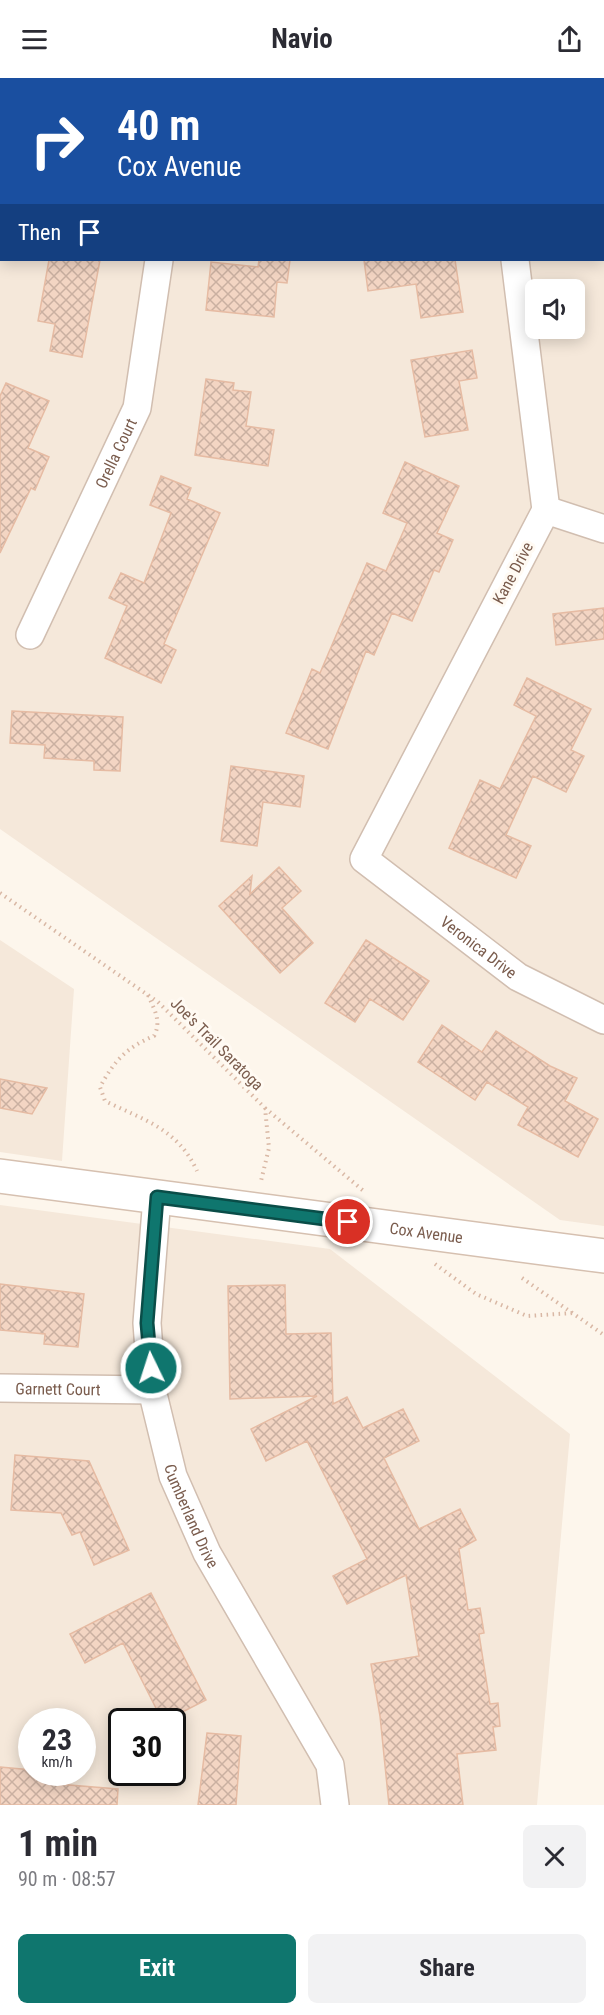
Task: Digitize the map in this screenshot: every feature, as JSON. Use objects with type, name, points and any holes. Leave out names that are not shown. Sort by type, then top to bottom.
[{"type":"main road","name":"Cox Avenue","points":[[0,1176],[604,1256]]},
{"type":"street","name":"Orella Court","points":[[30,634],[137,408],[159,261]]},
{"type":"street","points":[[515,261],[546,510],[604,529]]},
{"type":"street","name":"Kane Drive","points":[[364,859],[546,510]]},
{"type":"street","name":"Veronica Drive","points":[[364,859],[518,977],[604,1020]]},
{"type":"street","name":"Cumberland Drive","points":[[157,1197],[147,1323],[152,1390],[173,1476],[207,1553],[330,1765],[335,1805]]},
{"type":"street","name":"Garnett Court","points":[[0,1388],[152,1390]]},
{"type":"path","name":"Joe's Trail Saratoga","points":[[0,893],[158,1002],[264,1108],[269,1148],[260,1182]]},
{"type":"path","name":"Joe's Trail Saratoga","points":[[147,995],[157,1015],[158,1029],[154,1036],[133,1045],[110,1068],[99,1087],[105,1101],[166,1130],[189,1152],[199,1175]]},
{"type":"path","points":[[522,1278],[604,1335]]},
{"type":"shaded area","points":[[0,261],[604,261],[604,1226],[560,1220],[0,829]]},
{"type":"shaded area","points":[[0,940],[74,989],[62,1161],[0,1152]]},
{"type":"shaded area","points":[[0,1205],[330,1249],[570,1434],[537,1805],[0,1805]]},
{"type":"building","points":[[49,261],[100,261],[82,357],[50,351],[55,324],[38,321]]},
{"type":"building","points":[[259,261],[290,261],[287,283],[277,282],[274,317],[206,310],[211,262],[258,267]]},
{"type":"building","points":[[364,261],[455,261],[463,312],[421,318],[416,284],[368,291]]},
{"type":"building","points":[[472,350],[477,378],[459,381],[468,430],[425,437],[411,360]]},
{"type":"building","points":[[206,379],[234,383],[233,390],[251,392],[246,426],[274,430],[268,466],[195,455]]},
{"type":"building","points":[[6,383],[49,401],[28,448],[49,457],[35,490],[31,488],[0,553],[0,396]]},
{"type":"building","points":[[405,462],[459,486],[437,533],[453,540],[439,572],[434,570],[412,621],[392,613],[374,655],[366,651],[328,749],[286,733],[312,669],[320,673],[367,563],[386,571],[407,523],[383,513]]},
{"type":"building","points":[[161,476],[191,488],[187,499],[220,513],[164,644],[176,650],[161,683],[105,658],[127,606],[109,598],[121,573],[144,583],[171,513],[150,505]]},
{"type":"building","points":[[604,608],[604,639],[556,645],[553,614]]},
{"type":"building","points":[[527,678],[591,709],[571,750],[584,756],[566,792],[533,776],[506,835],[531,846],[516,878],[449,848],[480,780],[500,789],[536,716],[514,705]]},
{"type":"building","points":[[12,711],[123,717],[120,771],[94,770],[94,761],[44,758],[45,745],[10,743]]},
{"type":"building","points":[[231,766],[304,776],[300,807],[263,802],[257,846],[221,841]]},
{"type":"building","points":[[279,867],[301,891],[282,908],[313,943],[280,973],[219,906],[252,876],[250,894]]},
{"type":"building","points":[[366,940],[429,981],[403,1020],[370,999],[355,1022],[325,1003]]},
{"type":"building","points":[[442,1025],[482,1052],[496,1031],[550,1066],[577,1078],[565,1101],[598,1119],[578,1157],[518,1125],[528,1107],[487,1082],[475,1100],[418,1062]]},
{"type":"building","points":[[0,1079],[47,1088],[32,1114],[0,1108]]},
{"type":"building","points":[[0,1284],[84,1294],[78,1347],[44,1344],[45,1334],[0,1330]]},
{"type":"building","points":[[285,1285],[286,1334],[331,1333],[333,1404],[347,1397],[363,1428],[403,1409],[419,1441],[384,1458],[419,1529],[460,1509],[476,1540],[459,1549],[468,1610],[480,1608],[484,1633],[479,1634],[490,1704],[498,1703],[500,1726],[493,1727],[496,1750],[457,1754],[463,1805],[389,1805],[380,1716],[371,1664],[419,1656],[406,1575],[347,1604],[333,1576],[367,1559],[307,1441],[266,1461],[251,1429],[317,1396],[230,1399],[228,1286]]},
{"type":"building","points":[[15,1455],[89,1461],[129,1550],[94,1565],[80,1532],[72,1535],[61,1513],[11,1510]]},
{"type":"building","points":[[151,1593],[206,1700],[186,1710],[186,1708],[156,1708],[123,1643],[85,1663],[70,1634]]},
{"type":"building","points":[[207,1733],[241,1736],[236,1805],[198,1805]]},
{"type":"building","points":[[0,1767],[18,1769],[18,1786],[81,1786],[118,1789],[117,1805],[0,1805]]},
{"type":"route","points":[[151,1368],[147,1323],[157,1197],[348,1222]]}]
